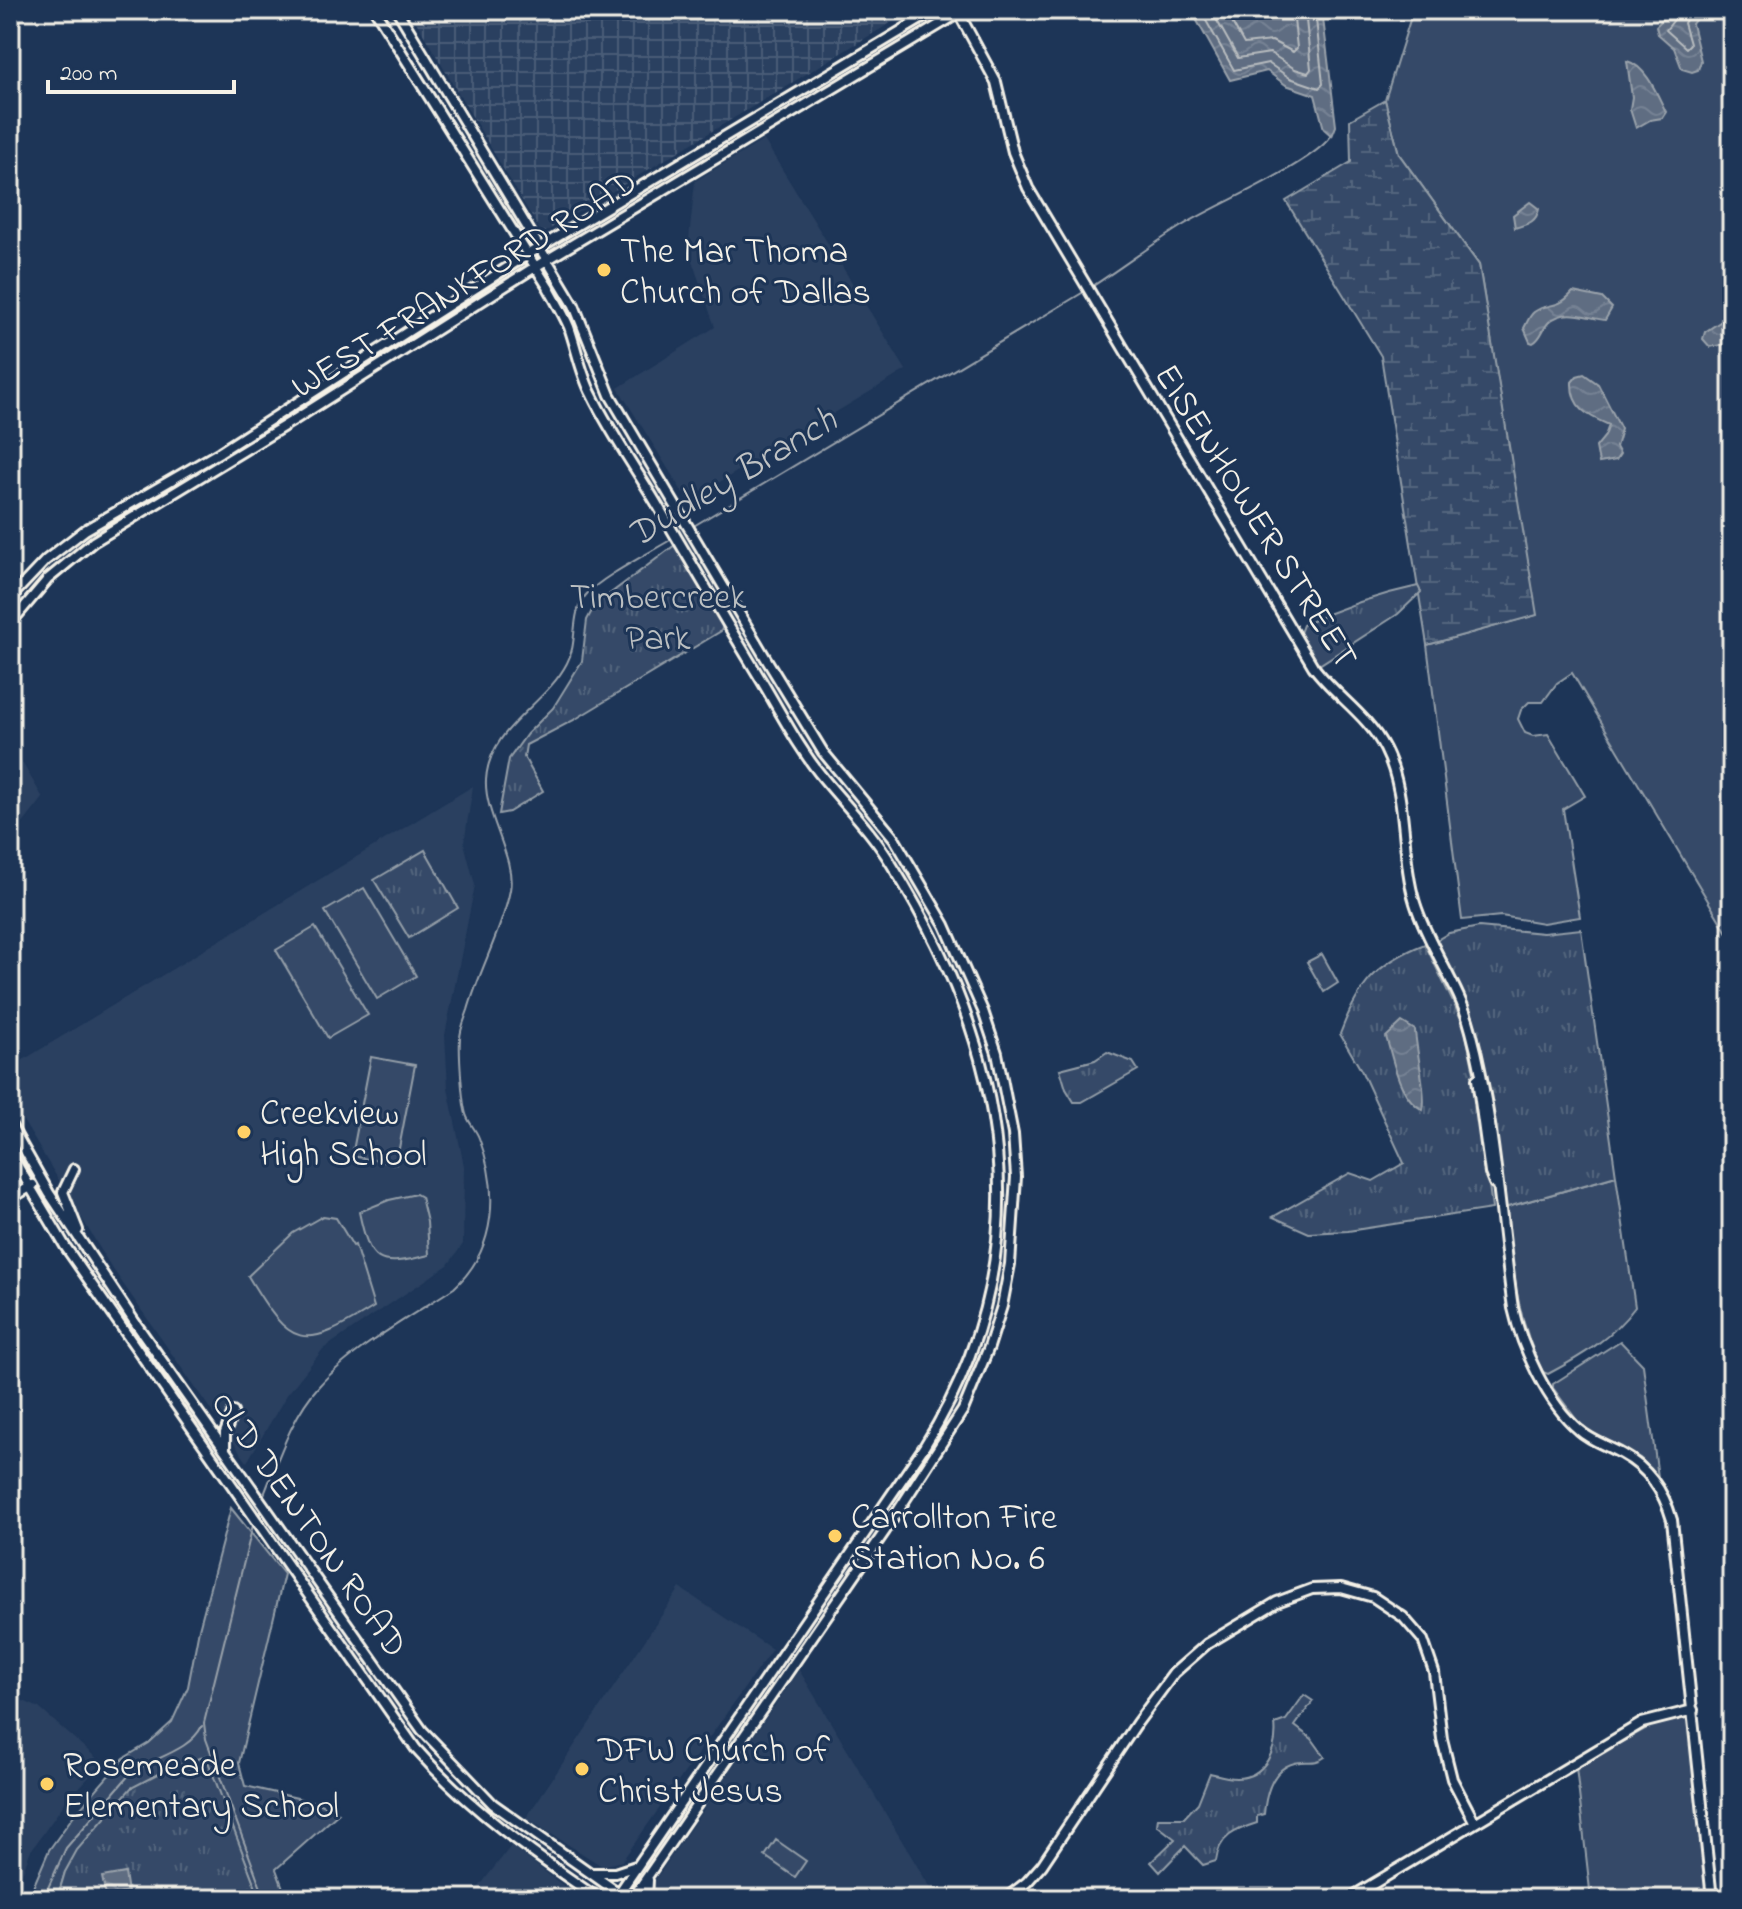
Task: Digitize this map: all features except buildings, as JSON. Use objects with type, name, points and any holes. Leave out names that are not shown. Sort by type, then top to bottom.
[{"type":"main road","points":[[375,10],[535,267],[569,327],[592,395],[811,763],[861,820],[918,908],[971,1025],[995,1120],[1000,1176],[993,1272],[982,1318],[954,1396],[924,1447],[616,1896]]},
{"type":"main road","points":[[397,10],[541,247],[584,326],[610,395],[677,509],[823,752],[894,838],[945,925],[983,1011],[1008,1096],[1016,1177],[1013,1233],[1002,1306],[963,1410],[885,1531],[698,1806],[630,1899]]},
{"type":"main road","name":"WEST FRANKFORD ROAD","points":[[10,598],[46,560],[85,530],[231,445],[527,255],[936,10]]},
{"type":"main road","name":"WEST FRANKFORD ROAD","points":[[10,624],[48,579],[93,542],[294,420],[535,267],[960,11]]},
{"type":"main road","name":"EISENHOWER STREET","points":[[960,11],[996,82],[1019,171],[1076,272],[1313,666],[1333,691],[1374,730],[1386,752],[1397,789],[1415,902],[1466,1013],[1477,1058],[1490,1173],[1497,1189],[1513,1308],[1522,1340],[1534,1367],[1571,1422],[1587,1437],[1639,1465],[1655,1483],[1665,1501],[1673,1531],[1712,1899]]},
{"type":"main road","name":"OLD DENTON ROAD","points":[[10,1124],[77,1235],[422,1730],[493,1804],[590,1873],[616,1896],[630,1899]]},
{"type":"main road","name":"OLD DENTON ROAD","points":[[10,1153],[65,1246],[416,1749],[484,1816],[599,1899]]},
{"type":"main road","points":[[74,1169],[63,1192],[78,1227],[77,1235]]},
{"type":"main road","points":[[10,1199],[42,1180]]},
{"type":"main road","points":[[225,1448],[225,1433],[233,1412]]},
{"type":"main road","points":[[872,1522],[885,1531]]},
{"type":"main road","points":[[1005,1899],[1027,1882],[1049,1853],[1163,1686],[1207,1644],[1277,1602],[1300,1592],[1330,1588],[1352,1590],[1384,1603],[1403,1617],[1423,1640],[1434,1672],[1445,1753],[1452,1779],[1475,1823]]},
{"type":"main road","points":[[321,1613],[333,1604]]},
{"type":"main road","points":[[1348,1899],[1642,1723],[1693,1710]]},
{"type":"main road","points":[[738,1717],[752,1725]]},
{"type":"main road","points":[[684,1797],[698,1806]]},
{"type":"main road","points":[[484,1816],[493,1804]]},
{"type":"main road","points":[[590,1873],[615,1873],[637,1866]]},
{"type":"main road","points":[[647,1899],[648,1878]]},
{"type":"shaded area","points":[[409,10],[912,10],[542,234]]},
{"type":"shaded area","points":[[764,140],[906,370],[688,501],[618,388],[715,327],[688,249],[695,181]]},
{"type":"shaded area","points":[[10,742],[43,798],[10,840]]},
{"type":"shaded area","name":"Creekview High School","points":[[473,786],[464,843],[475,885],[445,1035],[448,1088],[464,1166],[463,1244],[448,1265],[323,1349],[286,1396],[247,1462],[110,1265],[10,1099],[10,1068]]},
{"type":"shaded area","points":[[680,1588],[772,1649],[622,1861],[602,1866],[526,1818]]},
{"type":"shaded area","points":[[799,1670],[937,1899],[655,1899],[651,1886]]},
{"type":"shaded area","name":"Rosemeade Elementary School","points":[[10,1695],[39,1708],[102,1763],[64,1804],[30,1852],[13,1899],[10,1899]]},
{"type":"shaded area","points":[[511,1846],[581,1899],[483,1899],[475,1892]]},
{"type":"green space","points":[[1416,10],[1732,10],[1732,941],[1572,673],[1557,683],[1543,702],[1529,702],[1518,719],[1525,733],[1533,736],[1548,734],[1585,796],[1563,809],[1580,917],[1543,923],[1501,916],[1462,920],[1427,645],[1536,615],[1479,265],[1399,154],[1385,100],[1410,20]]},
{"type":"green space","points":[[1385,100],[1399,154],[1479,265],[1537,615],[1427,645],[1381,356],[1286,201],[1351,162],[1350,120]]},
{"type":"green space","name":"Timbercreek Park","points":[[675,545],[723,626],[721,631],[574,720],[526,745],[524,757],[543,791],[509,812],[499,814],[509,759],[527,734],[553,708],[582,661],[587,620],[595,605]]},
{"type":"green space","points":[[1418,586],[1421,592],[1398,614],[1319,665],[1300,633],[1303,625],[1331,613]]},
{"type":"green space","points":[[425,850],[458,908],[409,938],[374,880]]},
{"type":"green space","points":[[364,888],[416,976],[377,999],[325,911]]},
{"type":"green space","points":[[315,927],[368,1015],[328,1038],[276,950]]},
{"type":"green space","points":[[1479,927],[1543,933],[1581,929],[1616,1176],[1504,1208],[1478,1034],[1468,1004],[1437,940],[1449,933]]},
{"type":"green space","points":[[1425,944],[1464,1025],[1477,1087],[1492,1209],[1348,1231],[1309,1233],[1273,1217],[1350,1173],[1373,1181],[1404,1163],[1361,1070],[1340,1034],[1354,1002],[1371,978],[1394,959]]},
{"type":"green space","points":[[1322,954],[1338,983],[1324,992],[1307,962]]},
{"type":"green space","points":[[1107,1052],[1133,1062],[1138,1070],[1082,1102],[1074,1102],[1060,1069],[1095,1060]]},
{"type":"green space","points":[[371,1057],[415,1065],[396,1164],[352,1156]]},
{"type":"green space","points":[[1616,1176],[1635,1307],[1596,1345],[1548,1374],[1543,1372],[1534,1353],[1521,1313],[1504,1208]]},
{"type":"green space","points":[[416,1194],[421,1197],[427,1222],[429,1255],[398,1261],[379,1258],[367,1242],[359,1212],[389,1200]]},
{"type":"green space","points":[[323,1216],[336,1218],[355,1245],[374,1307],[330,1331],[314,1336],[300,1335],[276,1318],[248,1276],[293,1233]]},
{"type":"green space","points":[[1620,1341],[1643,1365],[1658,1477],[1640,1458],[1579,1423],[1553,1388],[1553,1384]]},
{"type":"green space","points":[[231,1508],[284,1574],[239,1763],[245,1786],[319,1803],[339,1813],[276,1869],[287,1899],[260,1899],[205,1756],[65,1872],[57,1899],[28,1899],[49,1850],[74,1815],[124,1758],[149,1743],[172,1722],[188,1687],[199,1629]]},
{"type":"green space","points":[[1304,1695],[1313,1701],[1295,1726],[1312,1739],[1325,1757],[1291,1764],[1278,1773],[1269,1788],[1264,1814],[1257,1816],[1257,1823],[1229,1835],[1216,1861],[1203,1865],[1185,1846],[1160,1872],[1151,1862],[1175,1839],[1157,1825],[1158,1818],[1184,1818],[1198,1803],[1210,1773],[1236,1778],[1246,1777],[1262,1768],[1272,1752],[1275,1724],[1286,1720]]},
{"type":"green space","points":[[1677,1717],[1689,1719],[1708,1899],[1591,1899],[1576,1767],[1654,1724]]},
{"type":"green space","points":[[206,1756],[260,1899],[57,1899],[65,1872],[77,1850],[131,1788],[162,1772]]},
{"type":"green space","points":[[776,1840],[806,1861],[795,1877],[765,1856]]},
{"type":"water","points":[[1191,10],[1322,10],[1336,126],[1332,136],[1324,129],[1315,95],[1286,85],[1267,71],[1230,80]]},
{"type":"water","points":[[1703,10],[1692,24],[1701,61],[1698,70],[1692,72],[1682,69],[1674,48],[1658,34],[1656,26],[1670,12]]},
{"type":"water","points":[[1627,61],[1645,75],[1666,112],[1662,118],[1650,120],[1636,128],[1630,109],[1632,97]]},
{"type":"water","points":[[1530,202],[1539,209],[1536,217],[1515,228],[1513,215]]},
{"type":"water","points":[[1573,292],[1602,298],[1612,308],[1605,320],[1562,315],[1549,322],[1538,339],[1530,342],[1524,328],[1532,314],[1561,302]]},
{"type":"water","points":[[1732,314],[1732,343],[1710,347],[1703,339],[1705,332]]},
{"type":"water","points":[[1584,374],[1598,384],[1621,429],[1616,447],[1620,454],[1616,460],[1599,463],[1596,447],[1609,425],[1582,410],[1574,398],[1572,382]]},
{"type":"water","points":[[1402,1022],[1415,1030],[1424,1094],[1423,1110],[1402,1088],[1386,1037]]},
{"type":"water","points":[[125,1873],[128,1892],[106,1896],[102,1877]]},
{"type":"waterway","name":"Dudley Branch","points":[[1093,286],[1180,227],[1307,157],[1332,134]]},
{"type":"waterway","name":"Dudley Branch","points":[[692,527],[1087,290]]},
{"type":"waterway","name":"Dudley Branch","points":[[263,1497],[293,1424],[319,1386],[365,1346],[454,1288],[479,1255],[490,1218],[490,1178],[479,1138],[465,1111],[460,1035],[502,919],[511,878],[487,793],[489,762],[507,731],[545,692],[567,663],[578,611],[586,595],[614,573],[672,539]]},
{"type":"waterway","name":"Dudley Branch","points":[[254,1521],[204,1723],[206,1739],[265,1899]]},
{"type":"waterway","points":[[43,1899],[66,1848],[130,1774],[180,1748],[202,1726]]},
{"type":"place","name":"The Mar Thoma Church of Dallas","points":[[604,270]]},
{"type":"place","name":"Creekview High School","points":[[244,1132]]},
{"type":"place","name":"Carrollton Fire Station No. 6","points":[[835,1536]]},
{"type":"place","name":"DFW Church of Christ Jesus","points":[[582,1769]]},
{"type":"place","name":"Rosemeade Elementary School","points":[[47,1784]]}]
